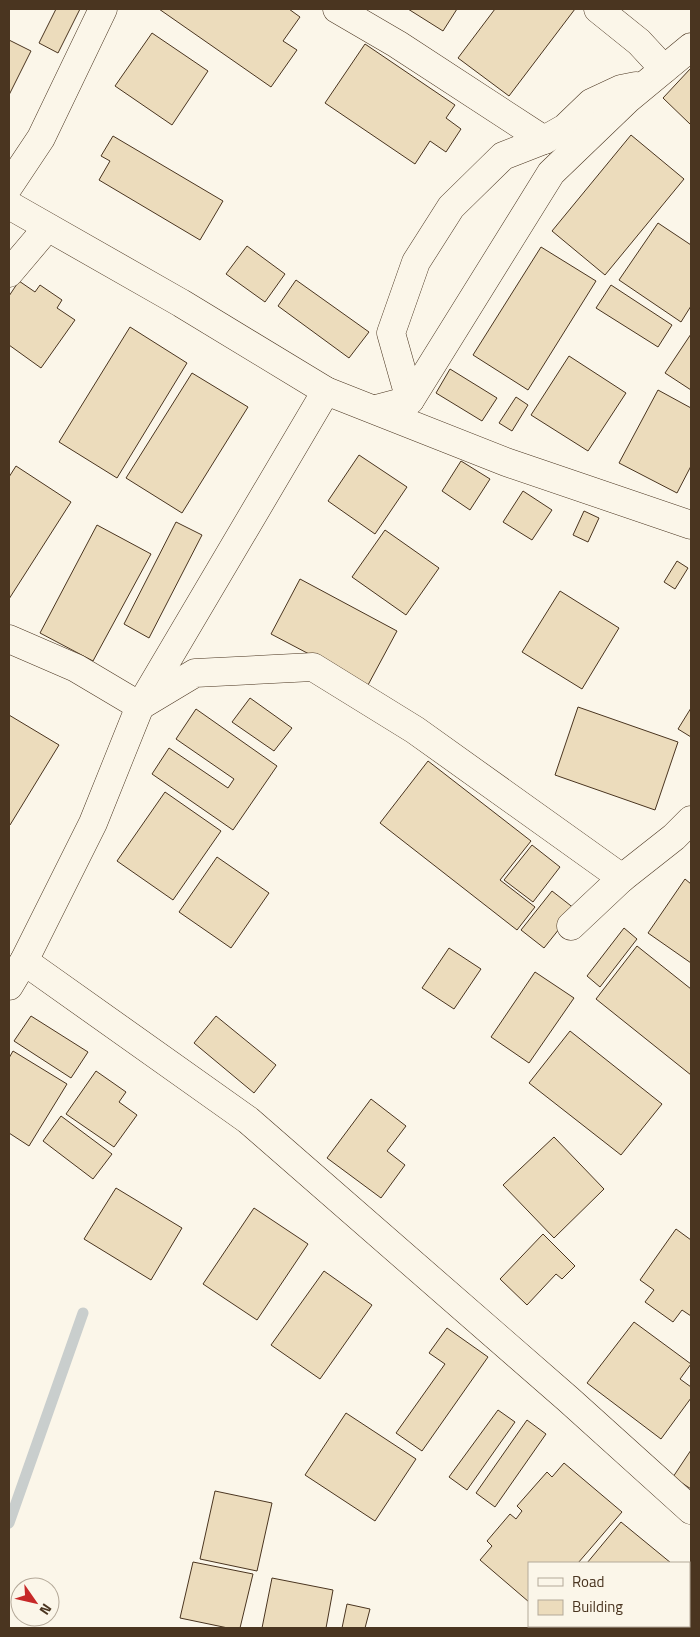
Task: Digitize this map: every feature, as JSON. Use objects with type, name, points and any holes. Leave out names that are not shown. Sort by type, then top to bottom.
[{"type":"street","points":[[9,186],[41,138],[103,9]]},
{"type":"street","points":[[337,9],[397,44],[544,140]]},
{"type":"street","points":[[598,9],[639,42],[655,76]]},
{"type":"street","points":[[376,409],[410,400],[551,173],[655,76],[691,46]]},
{"type":"street","points":[[410,400],[390,333],[416,262],[450,207],[503,156],[544,140],[565,128],[591,103],[655,76]]},
{"type":"street","points":[[9,205],[181,303],[326,391],[376,409],[506,462],[691,525]]},
{"type":"street","points":[[9,273],[47,228]]},
{"type":"street","points":[[9,986],[24,961],[93,823],[140,706],[326,391]]},
{"type":"street","points":[[9,639],[76,668],[140,706]]},
{"type":"street","points":[[140,706],[194,673],[313,667],[415,730],[622,878]]},
{"type":"street","points":[[572,926],[622,878],[674,837],[691,820]]},
{"type":"street","points":[[24,961],[248,1120],[561,1393],[691,1510]]},
{"type":"building","points":[[56,9],[80,9],[58,53],[39,43]]},
{"type":"building","points":[[159,9],[289,9],[300,17],[283,41],[297,50],[271,87]]},
{"type":"building","points":[[408,9],[457,9],[443,31]]},
{"type":"building","points":[[495,9],[575,9],[509,96],[458,58]]},
{"type":"building","points":[[152,33],[208,71],[172,125],[115,86]]},
{"type":"building","points":[[9,40],[31,51],[9,95]]},
{"type":"building","points":[[365,44],[455,105],[446,118],[461,129],[446,152],[430,141],[415,164],[325,103]]},
{"type":"building","points":[[691,68],[691,125],[663,98]]},
{"type":"building","points":[[631,135],[684,179],[605,275],[552,231]]},
{"type":"building","points":[[113,136],[223,201],[200,240],[99,180],[110,161],[101,156]]},
{"type":"building","points":[[658,223],[691,245],[691,306],[681,322],[619,280]]},
{"type":"building","points":[[247,246],[285,274],[265,302],[226,274]]},
{"type":"building","points":[[541,247],[596,281],[528,390],[473,355]]},
{"type":"building","points":[[296,280],[369,332],[349,358],[278,306]]},
{"type":"building","points":[[19,281],[35,292],[40,285],[62,300],[57,308],[75,320],[41,368],[9,345],[9,296]]},
{"type":"building","points":[[611,285],[672,325],[658,347],[596,308]]},
{"type":"building","points":[[130,327],[187,363],[117,478],[59,442]]},
{"type":"building","points":[[691,334],[691,390],[665,373]]},
{"type":"building","points":[[569,356],[626,393],[588,451],[531,415]]},
{"type":"building","points":[[450,369],[497,398],[482,421],[436,393]]},
{"type":"building","points":[[192,373],[248,407],[182,513],[126,478]]},
{"type":"building","points":[[658,390],[691,408],[691,466],[677,493],[619,463]]},
{"type":"building","points":[[516,397],[528,405],[512,431],[499,423]]},
{"type":"building","points":[[359,455],[407,487],[375,534],[328,501]]},
{"type":"building","points":[[461,461],[490,479],[470,510],[442,491]]},
{"type":"building","points":[[16,466],[71,502],[9,599],[9,477]]},
{"type":"building","points":[[523,491],[552,510],[532,540],[503,522]]},
{"type":"building","points":[[584,511],[599,518],[588,542],[573,535]]},
{"type":"building","points":[[176,522],[202,535],[149,638],[124,624]]},
{"type":"building","points":[[97,525],[151,554],[93,661],[40,633]]},
{"type":"building","points":[[385,530],[439,568],[406,615],[352,577]]},
{"type":"building","points":[[677,561],[688,568],[675,589],[664,582]]},
{"type":"building","points":[[300,579],[397,631],[368,685],[271,634]]},
{"type":"building","points":[[560,591],[619,628],[582,689],[522,652]]},
{"type":"building","points":[[250,698],[292,728],[274,751],[232,722]]},
{"type":"building","points":[[578,707],[678,742],[655,810],[555,775]]},
{"type":"building","points":[[691,708],[691,737],[678,729]]},
{"type":"building","points":[[196,709],[277,766],[233,830],[152,774],[169,748],[228,788],[234,779],[176,739]]},
{"type":"building","points":[[9,715],[59,745],[10,825],[9,824]]},
{"type":"building","points":[[428,761],[531,841],[500,880],[535,907],[517,930],[380,823]]},
{"type":"building","points":[[165,792],[221,831],[173,900],[117,861]]},
{"type":"building","points":[[532,845],[560,867],[533,902],[504,880]]},
{"type":"building","points":[[217,857],[269,893],[231,948],[179,912]]},
{"type":"building","points":[[685,879],[691,884],[691,963],[648,933]]},
{"type":"building","points":[[552,891],[575,909],[544,948],[521,930]]},
{"type":"building","points":[[624,928],[637,939],[600,987],[587,976]]},
{"type":"building","points":[[637,946],[691,989],[691,1075],[596,999]]},
{"type":"building","points":[[449,948],[481,969],[454,1009],[422,988]]},
{"type":"building","points":[[535,972],[574,998],[529,1063],[491,1037]]},
{"type":"building","points":[[31,1016],[88,1052],[71,1078],[14,1041]]},
{"type":"building","points":[[216,1016],[276,1065],[254,1093],[194,1043]]},
{"type":"building","points":[[570,1031],[662,1104],[621,1155],[529,1083]]},
{"type":"building","points":[[13,1051],[67,1084],[29,1146],[9,1133],[9,1058]]},
{"type":"building","points":[[96,1071],[126,1092],[119,1102],[137,1115],[114,1147],[66,1114]]},
{"type":"building","points":[[371,1099],[406,1126],[387,1151],[405,1165],[381,1198],[327,1158]]},
{"type":"building","points":[[61,1116],[112,1154],[93,1179],[43,1141]]},
{"type":"building","points":[[554,1137],[604,1189],[554,1238],[503,1185]]},
{"type":"building","points":[[116,1188],[182,1228],[151,1280],[84,1239]]},
{"type":"building","points":[[254,1208],[308,1244],[257,1320],[203,1284]]},
{"type":"building","points":[[676,1229],[691,1240],[691,1316],[682,1310],[673,1322],[645,1302],[654,1290],[640,1280]]},
{"type":"building","points":[[543,1234],[575,1266],[562,1279],[556,1274],[527,1305],[500,1279]]},
{"type":"building","points":[[324,1271],[372,1305],[320,1379],[271,1345]]},
{"type":"building","points":[[634,1322],[691,1364],[680,1379],[691,1387],[691,1398],[661,1439],[587,1383]]},
{"type":"building","points":[[447,1328],[488,1357],[422,1451],[396,1433],[445,1364],[429,1353]]},
{"type":"building","points":[[498,1410],[515,1422],[467,1490],[449,1477]]},
{"type":"building","points":[[346,1413],[416,1459],[375,1521],[305,1475]]},
{"type":"building","points":[[527,1420],[546,1434],[495,1507],[476,1493]]},
{"type":"building","points":[[691,1450],[691,1489],[673,1477]]},
{"type":"building","points":[[564,1463],[622,1512],[579,1562],[528,1562],[528,1601],[480,1560],[492,1546],[487,1541],[510,1514],[516,1519],[522,1511],[517,1506],[547,1472],[552,1477]]},
{"type":"building","points":[[215,1491],[272,1503],[257,1571],[200,1559]]},
{"type":"building","points":[[621,1522],[670,1562],[588,1562]]},
{"type":"building","points":[[193,1562],[253,1574],[240,1628],[228,1628],[180,1618]]},
{"type":"building","points":[[272,1578],[333,1590],[326,1628],[262,1628]]},
{"type":"building","points":[[347,1604],[370,1609],[365,1628],[342,1628]]},
{"type":"building","points":[[568,1627],[570,1628],[532,1628]]},
{"type":"building","points":[[588,1627],[631,1627],[630,1628]]},
{"type":"waterway","points":[[9,1523],[83,1313]]}]
